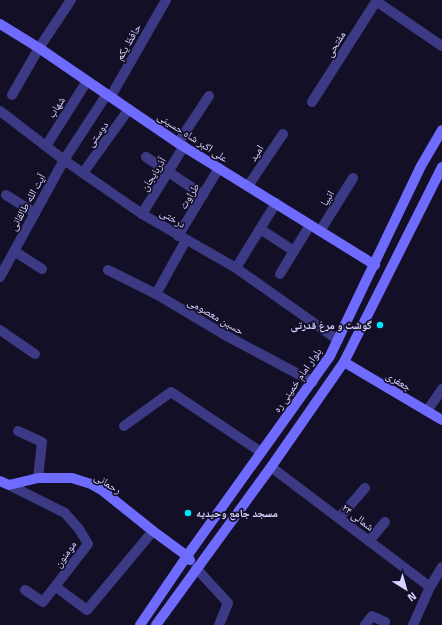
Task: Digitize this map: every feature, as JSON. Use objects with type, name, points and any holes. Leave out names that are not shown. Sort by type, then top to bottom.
[{"type":"main road","name":"علی اکبر شاه حسینی","points":[[0,24],[40,48],[181,144],[374,265]]},
{"type":"main road","name":"بلوار امام خمینی ره","points":[[140,625],[187,556],[330,356],[421,166],[442,130]]},
{"type":"main road","points":[[156,625],[196,568],[271,467],[344,362],[441,170]]},
{"type":"main road","name":"جعفری","points":[[344,362],[442,420]]},
{"type":"main road","name":"رحمانی","points":[[5,483],[38,478],[72,478],[90,484],[103,491],[187,556],[196,568]]},
{"type":"street","points":[[12,95],[71,0]]},
{"type":"street","name":"حافظ یکم","points":[[64,160],[109,95],[166,0]]},
{"type":"street","points":[[377,1],[442,46]]},
{"type":"street","name":"مفتحی","points":[[312,102],[377,1]]},
{"type":"street","name":"شهاب","points":[[46,146],[87,81]]},
{"type":"street","name":"آذربایجان","points":[[142,214],[168,172],[181,144],[209,96]]},
{"type":"street","name":"دوستی","points":[[83,174],[130,109]]},
{"type":"street","name":"درختی","points":[[0,111],[83,174],[142,214],[236,268],[338,340]]},
{"type":"street","name":"امید","points":[[248,186],[283,134]]},
{"type":"street","points":[[146,157],[203,195]]},
{"type":"street","name":"آیت الله طالقانی","points":[[0,277],[3,263],[14,251],[64,160]]},
{"type":"street","name":"طراوت","points":[[156,294],[203,195],[219,168]]},
{"type":"street","name":"انبیا","points":[[320,231],[353,178]]},
{"type":"street","points":[[6,195],[35,213]]},
{"type":"street","points":[[236,268],[276,203]]},
{"type":"street","points":[[280,274],[310,225]]},
{"type":"street","points":[[260,229],[294,251]]},
{"type":"street","points":[[14,251],[42,269]]},
{"type":"street","name":"حسین معصومی","points":[[108,270],[156,294],[224,335],[312,382]]},
{"type":"street","points":[[0,330],[36,354]]},
{"type":"street","points":[[427,411],[442,389]]},
{"type":"street","points":[[124,426],[171,392],[261,452]]},
{"type":"street","points":[[18,431],[42,442],[38,478]]},
{"type":"street","name":"۲۴ شمالی","points":[[271,467],[430,587]]},
{"type":"street","name":"مومنون","points":[[5,483],[65,513],[79,528],[88,544],[43,602],[24,590]]},
{"type":"street","points":[[339,518],[365,488]]},
{"type":"street","points":[[369,541],[384,522]]},
{"type":"street","points":[[56,587],[87,610],[153,531]]},
{"type":"street","points":[[415,624],[430,587],[442,567]]},
{"type":"street","points":[[196,568],[228,603],[219,625]]},
{"type":"street","points":[[365,625],[372,616],[385,622]]},
{"type":"place","name":"گوشت و مرغ قدرتی","points":[[380,325]]},
{"type":"place","name":"مسجد جامع وحیدیه","points":[[188,513]]}]
